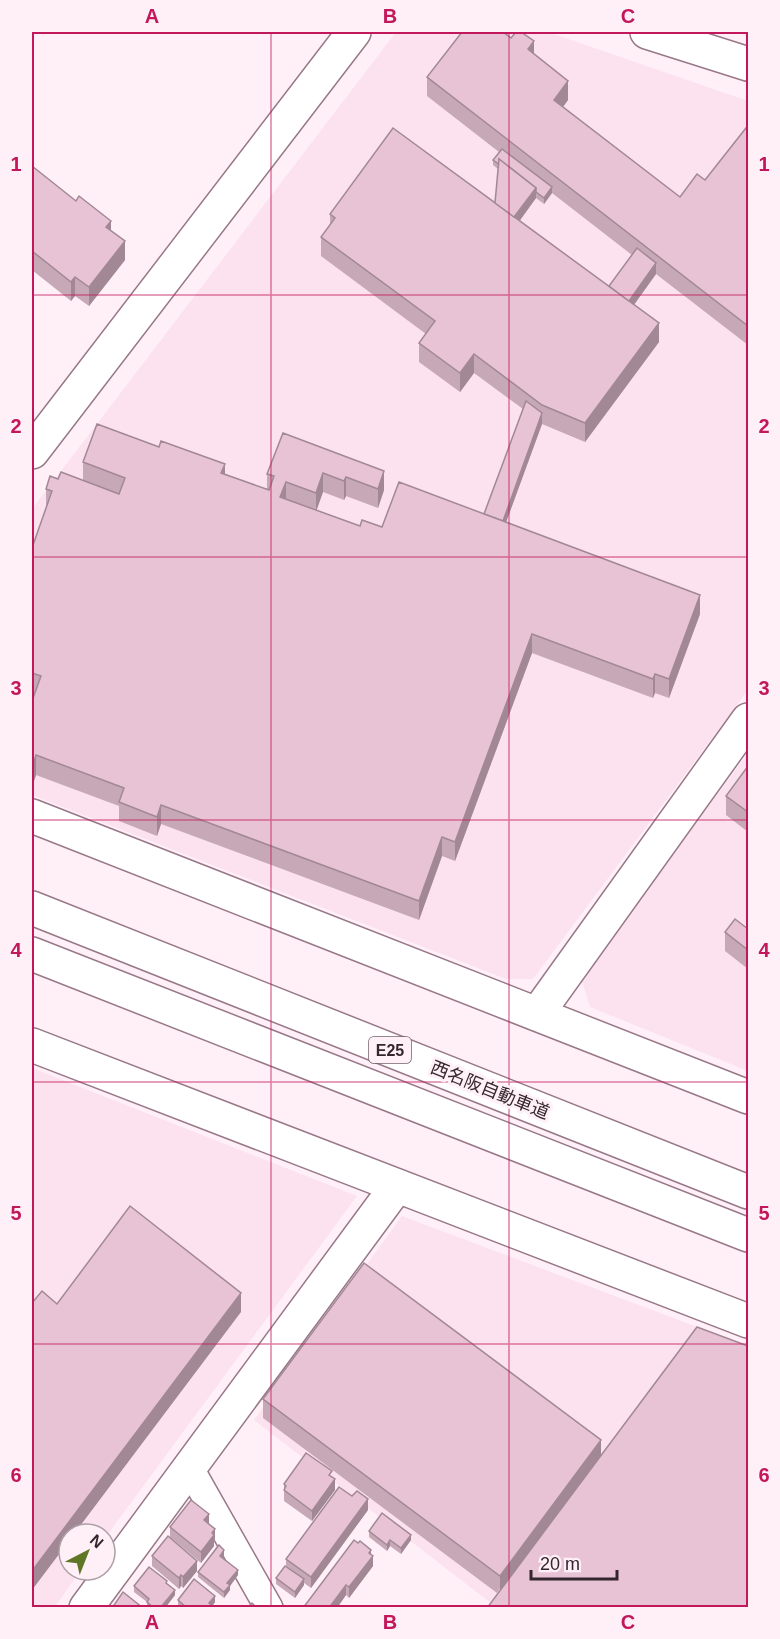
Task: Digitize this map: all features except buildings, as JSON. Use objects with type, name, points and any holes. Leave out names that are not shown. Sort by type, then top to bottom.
[{"type":"main road","points":[[32,452],[354,32]]},
{"type":"main road","points":[[647,32],[748,64]]},
{"type":"main road","points":[[537,1014],[748,720]]},
{"type":"main road","points":[[32,816],[748,1097]]},
{"type":"main road","points":[[32,890],[350,1027],[423,1063]]},
{"type":"main road","name":"西名阪自動車道","points":[[32,908],[748,1192]]},
{"type":"main road","name":"E25","points":[[36,957],[748,1235]]},
{"type":"main road","points":[[32,1045],[748,1322]]},
{"type":"main road","points":[[86,1608],[397,1186]]},
{"type":"street","points":[[189,1467],[269,1608]]},
{"type":"shaded area","points":[[396,32],[548,32],[748,101],[748,690],[533,979],[506,979],[32,795],[32,509]]},
{"type":"shaded area","points":[[748,753],[748,1071],[590,1007],[581,978]]},
{"type":"shaded area","points":[[32,1068],[357,1196],[117,1522],[57,1522],[57,1582],[72,1582],[54,1608],[32,1607]]},
{"type":"shaded area","points":[[402,1216],[748,1346],[748,1607],[496,1607],[254,1420]]}]
